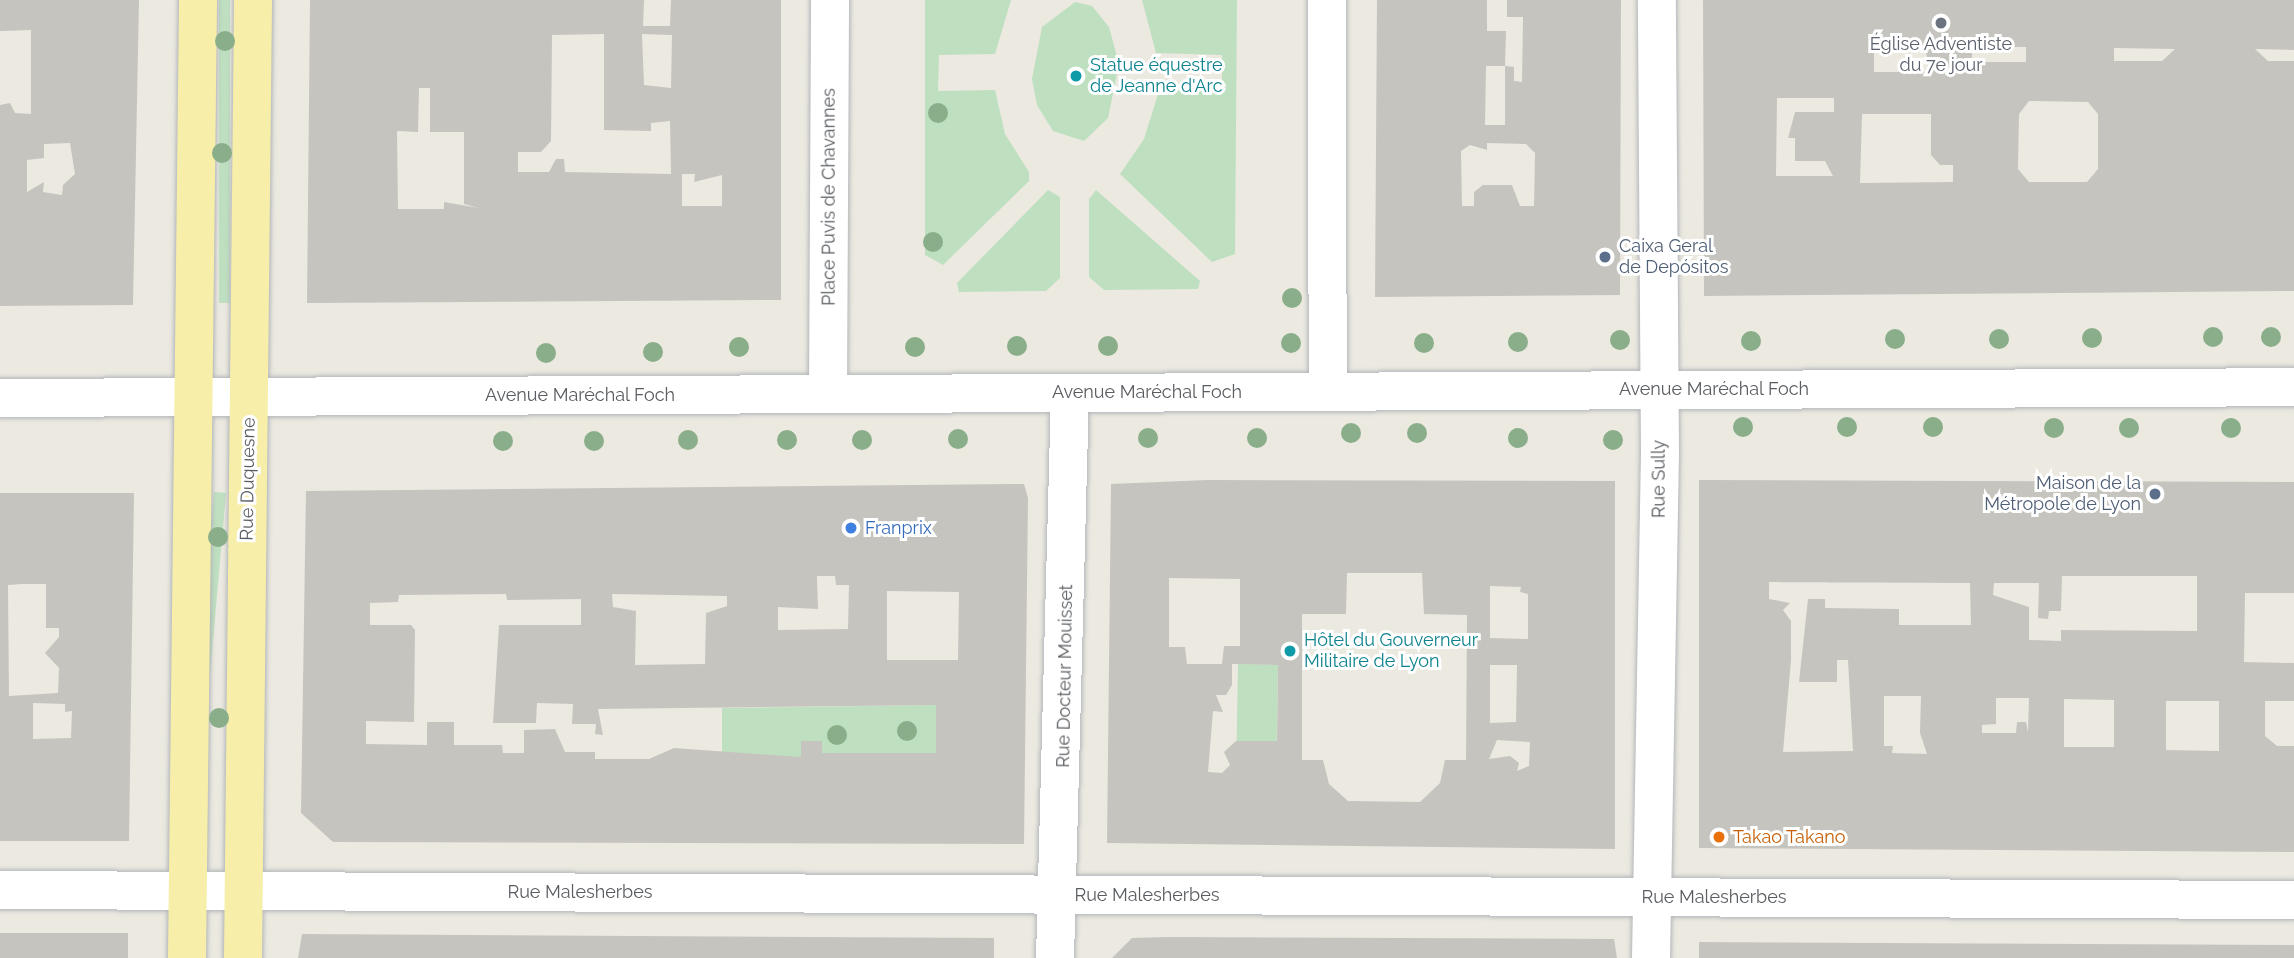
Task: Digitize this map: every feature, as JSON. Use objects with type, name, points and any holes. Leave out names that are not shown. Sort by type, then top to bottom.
[{"type":"main road","points":[[187,958],[198,0]]},
{"type":"main road","name":"Rue Duquesne","points":[[243,958],[253,0]]},
{"type":"street","name":"Place Puvis de Chavannes","points":[[828,393],[830,0]]},
{"type":"street","points":[[1327,0],[1328,391]]},
{"type":"street","name":"Rue Sully","points":[[1651,958],[1657,390],[1657,0]]},
{"type":"street","name":"Avenue Maréchal Foch","points":[[0,398],[2294,387]]},
{"type":"street","name":"Rue Docteur Mouisset","points":[[1055,958],[1055,894],[1062,828],[1070,393]]},
{"type":"street","name":"Rue Malesherbes","points":[[0,890],[2294,900]]},
{"type":"green space","points":[[219,0],[230,0],[230,303],[219,303]]},
{"type":"green space","points":[[925,0],[1011,0],[995,54],[939,55],[938,91],[995,90],[1005,134],[1029,172],[1029,181],[943,265],[925,255]]},
{"type":"green space","points":[[1142,0],[1237,0],[1235,254],[1212,262],[1120,174],[1144,139],[1159,91],[1222,90],[1222,55],[1156,53]]},
{"type":"green space","points":[[1075,2],[1092,6],[1109,27],[1119,64],[1108,118],[1084,141],[1053,131],[1037,105],[1032,79],[1042,27]]},
{"type":"green space","points":[[1048,190],[1060,197],[1060,278],[1046,291],[959,292],[957,283]]},
{"type":"green space","points":[[1096,190],[1200,281],[1198,289],[1104,290],[1089,277],[1089,199]]},
{"type":"green space","points":[[214,492],[226,493],[197,821],[185,820]]},
{"type":"green space","points":[[1238,664],[1278,665],[1277,742],[1237,741]]},
{"type":"green space","points":[[936,705],[936,753],[822,753],[822,741],[802,741],[801,757],[722,756],[722,708]]},
{"type":"building","points":[[0,0],[139,0],[133,305],[0,306],[0,105],[10,103],[15,113],[31,114],[31,30],[0,31]],"holes":[[[70,143],[75,174],[63,185],[62,195],[43,192],[44,182],[27,192],[27,160],[44,158],[44,144]]]},
{"type":"building","points":[[310,0],[644,0],[643,26],[670,26],[671,0],[781,0],[781,300],[307,303]],"holes":[[[604,34],[604,130],[651,131],[651,123],[670,121],[671,174],[565,172],[564,159],[556,159],[549,172],[518,172],[518,152],[541,152],[551,141],[552,35]],[[642,34],[672,35],[671,88],[644,85]],[[419,88],[430,88],[430,132],[464,132],[464,204],[479,208],[444,202],[444,209],[398,209],[397,131],[418,132]],[[682,174],[695,174],[694,182],[722,175],[722,206],[682,206]]]},
{"type":"building","points":[[1377,0],[1487,0],[1487,31],[1506,31],[1505,66],[1514,67],[1514,81],[1522,82],[1523,17],[1507,17],[1507,0],[1621,0],[1620,295],[1375,297]],"holes":[[[1486,66],[1505,66],[1505,125],[1485,125]],[[1487,143],[1526,144],[1535,153],[1534,206],[1520,206],[1512,185],[1483,185],[1474,192],[1474,206],[1462,206],[1461,151],[1470,145],[1487,150]]]},
{"type":"building","points":[[1703,0],[2294,0],[2294,50],[2255,49],[2268,61],[2294,61],[2294,291],[1704,296]],"holes":[[[1874,46],[1924,47],[1932,72],[1874,72]],[[1972,47],[2026,47],[2026,62],[1972,62]],[[2114,48],[2175,49],[2162,61],[2114,61]],[[1777,98],[1834,98],[1834,112],[1795,112],[1788,138],[1795,138],[1795,161],[1825,161],[1833,176],[1776,176]],[[2029,101],[2088,102],[2098,114],[2098,169],[2087,182],[2029,182],[2018,169],[2019,114]],[[1862,114],[1931,114],[1931,155],[1940,165],[1953,165],[1953,182],[1860,183]]]},
{"type":"building","points":[[1208,480],[1615,481],[1615,849],[1107,843],[1111,484]],"holes":[[[1347,573],[1422,573],[1424,614],[1467,615],[1466,760],[1445,760],[1440,783],[1420,802],[1348,801],[1329,784],[1323,760],[1302,760],[1302,614],[1346,614]],[[1169,578],[1240,579],[1240,646],[1224,646],[1222,664],[1187,664],[1185,647],[1169,647]],[[1490,586],[1521,587],[1520,592],[1528,594],[1528,639],[1490,638]],[[1232,664],[1278,665],[1277,741],[1236,741],[1224,752],[1230,765],[1222,773],[1208,772],[1213,711],[1223,712],[1216,695],[1226,695],[1232,685]],[[1490,665],[1517,665],[1516,722],[1490,723]],[[1497,740],[1530,742],[1529,766],[1517,771],[1519,763],[1510,756],[1489,759]]]},
{"type":"building","points":[[1699,480],[2294,482],[2294,593],[2245,593],[2244,662],[2294,663],[2294,701],[2265,701],[2265,736],[2277,746],[2294,746],[2294,852],[1699,848]],"holes":[[[2062,576],[2197,576],[2197,631],[2061,630],[2061,641],[2029,640],[2029,607],[1993,595],[1994,583],[2039,583],[2038,618],[2048,619],[2049,611],[2061,611]],[[1769,582],[1970,583],[1971,625],[1899,625],[1899,609],[1825,608],[1825,599],[1808,599],[1799,682],[1837,682],[1837,660],[1848,660],[1853,751],[1783,752],[1791,660],[1791,621],[1783,610],[1790,603],[1769,599]],[[1884,696],[1921,696],[1920,733],[1927,754],[1892,753],[1893,746],[1884,746]],[[1996,698],[2029,698],[2028,733],[2026,722],[2017,722],[2016,733],[1982,733],[1982,725],[1996,724]],[[2064,699],[2114,700],[2114,747],[2064,747]],[[2166,701],[2219,701],[2219,751],[2166,750]]]},
{"type":"building","points":[[1024,484],[1028,498],[1024,844],[333,842],[301,813],[306,491]],"holes":[[[817,576],[835,576],[836,585],[849,585],[848,629],[778,630],[778,607],[818,609]],[[887,591],[959,592],[958,660],[887,660]],[[506,594],[507,600],[581,599],[581,625],[499,625],[493,723],[536,723],[537,703],[573,704],[572,724],[596,724],[595,734],[603,735],[598,709],[936,705],[936,753],[822,753],[822,741],[801,741],[801,757],[674,748],[649,759],[595,759],[595,752],[565,752],[555,729],[524,730],[524,753],[503,753],[502,745],[454,745],[454,722],[427,722],[427,745],[366,744],[366,721],[414,722],[415,630],[411,625],[370,625],[370,603],[398,602],[399,595]],[[612,594],[727,596],[727,606],[706,613],[705,664],[635,665],[636,611],[613,607]]]},
{"type":"building","points":[[0,493],[134,493],[129,841],[0,841]],"holes":[[[46,584],[46,628],[59,628],[59,637],[45,653],[59,668],[58,693],[9,696],[8,585]],[[33,703],[65,704],[65,712],[72,711],[71,738],[33,739]]]},
{"type":"building","points":[[0,933],[128,933],[128,958],[0,958]]},
{"type":"building","points":[[302,934],[994,938],[994,958],[298,958]]},
{"type":"building","points":[[1132,938],[1614,939],[1617,958],[1112,958]]},
{"type":"building","points":[[1699,942],[2294,945],[2294,958],[1699,958]]},
{"type":"place","name":"Église Adventiste du 7e jour","points":[[1941,23]]},
{"type":"place","name":"Statue équestre de Jeanne d'Arc","points":[[1076,76]]},
{"type":"place","name":"Caixa Geral de Depósitos","points":[[1605,257]]},
{"type":"place","name":"Maison de la Métropole de Lyon","points":[[2155,494]]},
{"type":"place","name":"Franprix","points":[[851,528]]},
{"type":"place","name":"Hôtel du Gouverneur Militaire de Lyon","points":[[1290,651]]},
{"type":"place","name":"Takao Takano","points":[[1719,837]]}]
